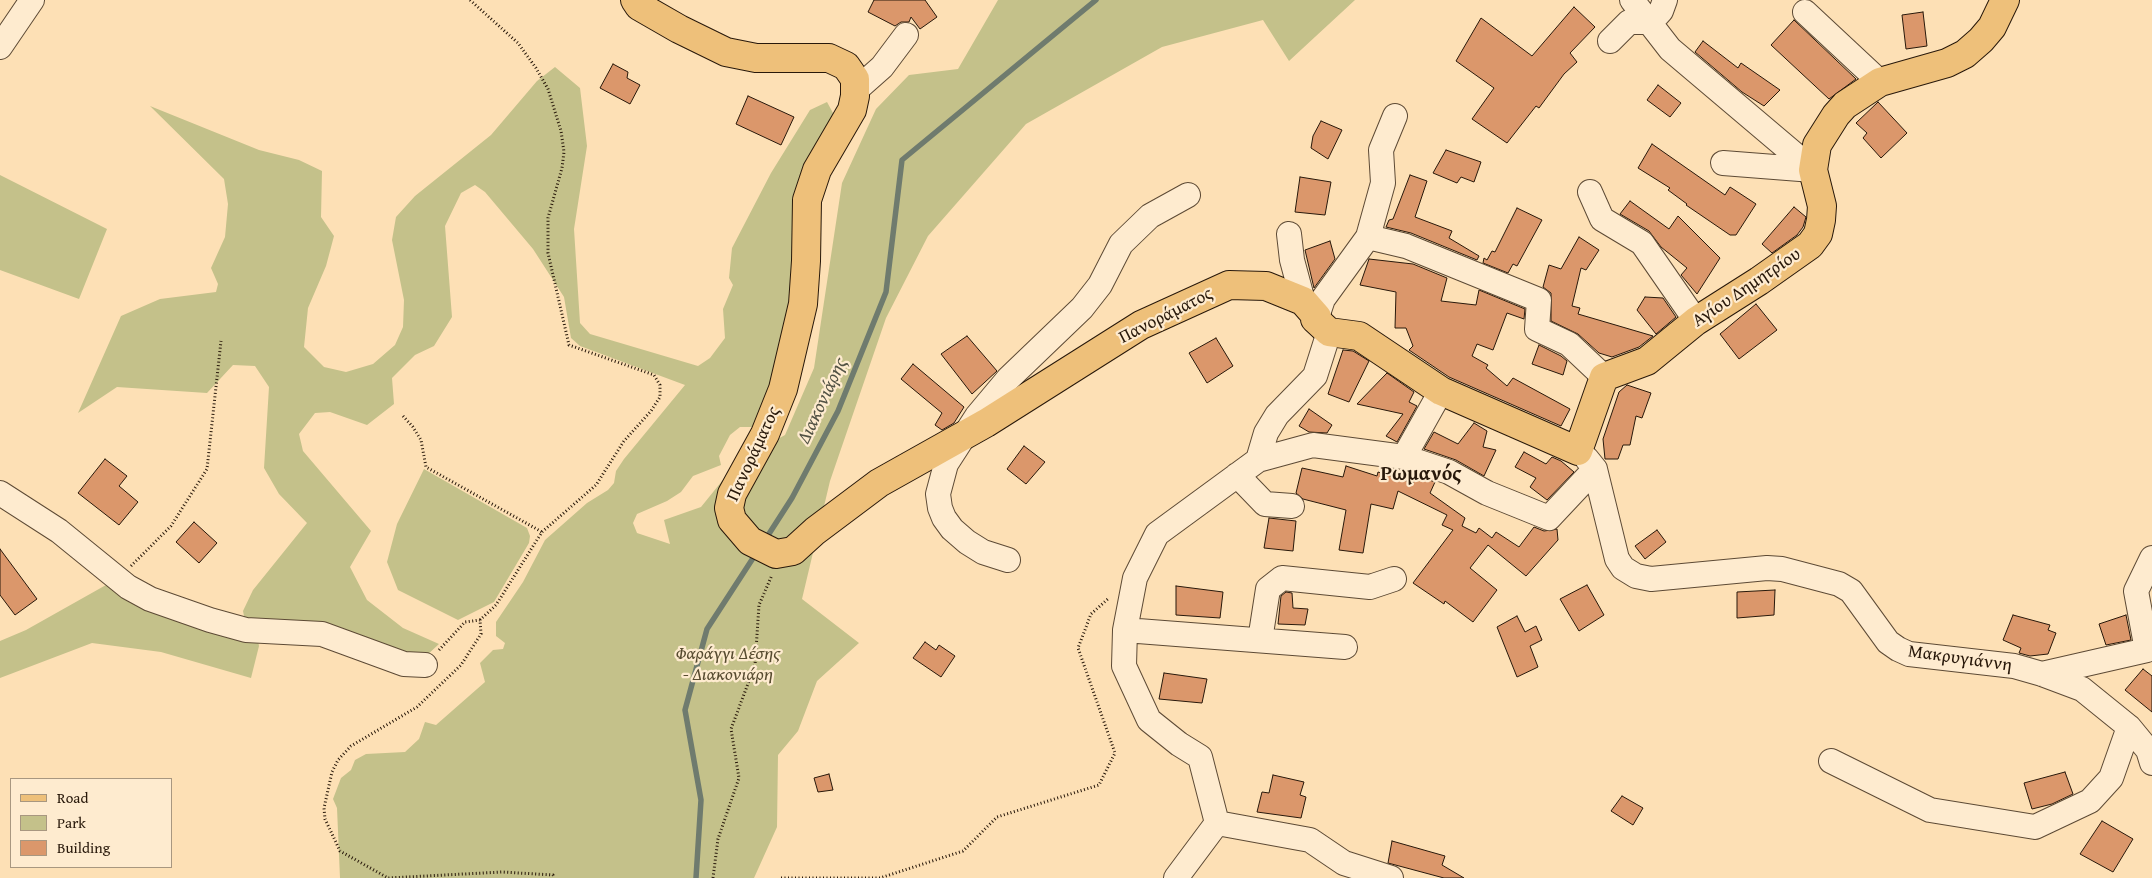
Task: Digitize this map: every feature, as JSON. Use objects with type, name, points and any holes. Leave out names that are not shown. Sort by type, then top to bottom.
[{"type":"main road","points":[[635,0],[639,6],[679,29],[735,54],[756,58],[820,57],[834,59],[851,71],[855,80],[856,90]]},
{"type":"main road","name":"Αγίου Δημητρίου","points":[[1604,377],[1642,364],[1696,321],[1810,245],[1818,234],[1822,206],[1813,170],[1817,145],[1836,115],[1845,105],[1880,82],[1947,63],[1965,54],[1992,27],[2005,0]]},
{"type":"main road","name":"Πανοράματος","points":[[856,90],[849,116],[817,170],[807,200],[803,304],[783,388],[766,434],[732,494],[730,501],[729,508],[732,520],[767,548],[794,551],[815,531],[879,483],[963,436],[1141,325],[1230,285],[1266,286],[1316,317],[1360,336],[1441,392],[1587,460]]},
{"type":"main road","points":[[1587,460],[1604,377]]},
{"type":"street","points":[[0,47],[32,0]]},
{"type":"street","points":[[1632,0],[1651,22],[1670,49],[1813,170]]},
{"type":"street","points":[[1610,41],[1630,22],[1651,22],[1661,11],[1665,0]]},
{"type":"street","points":[[1805,12],[1880,82]]},
{"type":"street","points":[[856,90],[882,67],[906,35]]},
{"type":"street","points":[[1258,460],[1266,434],[1277,415],[1315,376],[1316,317],[1323,299],[1368,237],[1382,183],[1381,150],[1395,116]]},
{"type":"street","points":[[1723,163],[1813,170]]},
{"type":"street","points":[[1590,192],[1602,219],[1642,243],[1696,321]]},
{"type":"street","points":[[1008,560],[983,552],[967,542],[952,529],[940,508],[940,481],[946,464],[963,436],[1008,380],[1082,308],[1100,285],[1107,267],[1121,244],[1150,216],[1188,195]]},
{"type":"street","points":[[1289,234],[1292,260],[1316,317]]},
{"type":"street","points":[[1368,237],[1406,246],[1538,300],[1537,328],[1569,344],[1604,377]]},
{"type":"street","points":[[1404,457],[1441,392]]},
{"type":"street","points":[[1217,824],[1200,757],[1179,744],[1149,720],[1124,666],[1125,630],[1135,578],[1157,534],[1258,460],[1313,445],[1404,457],[1449,472],[1487,494],[1549,518],[1587,460]]},
{"type":"street","name":"Μακρυγιάννη","points":[[1587,460],[1614,550],[1624,568],[1636,576],[1650,579],[1767,568],[1782,569],[1839,584],[1851,591],[1888,642],[1903,652],[2014,666],[2082,689],[2129,727],[2148,750],[2152,763]]},
{"type":"street","points":[[1237,475],[1265,504],[1292,506]]},
{"type":"street","points":[[0,493],[59,531],[118,579],[150,599],[210,620],[246,630],[322,634],[404,664],[425,665]]},
{"type":"street","points":[[2042,674],[2147,650],[2136,591],[2152,558]]},
{"type":"street","points":[[1260,640],[1268,589],[1282,578],[1370,586],[1394,578]]},
{"type":"street","points":[[1125,630],[1345,648]]},
{"type":"street","points":[[1831,761],[1930,810],[2035,827],[2090,801],[2111,778],[2129,727]]},
{"type":"street","points":[[1176,878],[1217,824]]},
{"type":"street","points":[[1217,824],[1310,840],[1344,863],[1391,878]]},
{"type":"path","points":[[425,665],[465,622],[480,620],[496,605],[542,532],[596,485],[624,441],[651,411],[660,397],[660,385],[654,376],[569,345],[548,253],[548,218],[562,168],[561,131],[548,89],[536,68],[518,43],[470,0]]},
{"type":"path","points":[[118,579],[171,526],[207,469],[221,341]]},
{"type":"path","points":[[402,416],[413,427],[421,440],[426,467],[542,532]]},
{"type":"path","points":[[713,878],[718,840],[739,778],[731,729],[755,665],[758,604],[767,548]]},
{"type":"path","points":[[781,878],[880,878],[963,852],[997,817],[1099,785],[1115,753],[1078,648],[1091,614],[1135,578]]},
{"type":"path","points":[[480,620],[481,634],[461,666],[417,707],[350,746],[338,760],[326,794],[325,819],[340,851],[388,878],[502,872],[553,875],[554,878]]},
{"type":"green space","name":"Φαράγγι Δέσης - Διακονιάρη","points":[[998,0],[1355,0],[1289,61],[1263,20],[1162,47],[1026,124],[928,236],[886,318],[830,481],[802,599],[859,643],[817,681],[798,731],[778,755],[777,827],[754,878],[340,878],[337,808],[333,799],[341,778],[351,770],[355,760],[366,754],[405,752],[419,739],[425,722],[436,725],[485,682],[480,663],[493,650],[503,649],[505,643],[496,636],[496,622],[523,582],[545,540],[587,503],[608,490],[614,483],[616,471],[624,459],[685,385],[580,346],[571,338],[564,297],[533,249],[485,192],[475,185],[461,193],[445,226],[452,317],[434,346],[415,355],[392,378],[394,404],[367,425],[330,412],[315,413],[299,434],[303,451],[371,531],[350,567],[367,600],[403,628],[439,644],[426,656],[245,621],[243,611],[253,590],[307,523],[279,494],[264,468],[269,387],[255,366],[233,365],[207,393],[117,387],[78,413],[121,316],[160,299],[216,292],[218,284],[211,268],[225,237],[228,204],[224,179],[150,106],[259,150],[299,160],[322,171],[321,217],[334,236],[326,266],[308,308],[304,347],[324,367],[346,372],[373,364],[395,345],[403,327],[404,300],[392,240],[396,217],[415,196],[491,135],[537,81],[555,67],[580,88],[587,146],[574,229],[580,323],[590,334],[698,366],[710,358],[725,338],[723,309],[733,285],[729,278],[732,248],[771,173],[810,110],[827,102],[833,113],[832,126],[797,310],[755,427],[740,427],[730,435],[719,456],[721,465],[693,476],[681,492],[667,501],[637,514],[633,523],[637,533],[670,544],[664,520],[701,507],[739,460],[785,435],[814,368],[842,183],[876,109],[909,75],[958,69]]},
{"type":"green space","points":[[0,175],[107,229],[79,299],[0,270]]},
{"type":"green space","points":[[424,469],[527,528],[530,536],[529,543],[494,602],[458,620],[398,590],[387,562],[397,524]]},
{"type":"green space","points":[[106,585],[257,635],[259,646],[251,678],[161,652],[92,643],[0,678],[0,641],[26,630]]},
{"type":"building","points":[[874,0],[925,0],[937,17],[920,29],[911,17],[909,22],[901,22],[895,26],[868,12]]},
{"type":"building","points":[[1574,7],[1595,27],[1570,53],[1577,62],[1564,74],[1539,108],[1536,106],[1507,143],[1472,119],[1494,88],[1456,61],[1481,18],[1532,56]]},
{"type":"building","points":[[1923,12],[1927,46],[1906,49],[1902,15]]},
{"type":"building","points":[[1794,20],[1856,79],[1829,99],[1771,45]]},
{"type":"building","points":[[1703,41],[1738,68],[1741,63],[1780,90],[1764,106],[1742,92],[1695,52]]},
{"type":"building","points":[[613,64],[628,72],[627,78],[640,85],[630,104],[600,88]]},
{"type":"building","points":[[1658,85],[1681,103],[1670,117],[1647,100]]},
{"type":"building","points":[[748,96],[794,117],[781,145],[736,124]]},
{"type":"building","points":[[1878,102],[1907,133],[1881,158],[1863,138],[1867,133],[1856,123]]},
{"type":"building","points":[[1321,121],[1342,130],[1328,159],[1311,148],[1313,136]]},
{"type":"building","points":[[1652,144],[1725,195],[1730,187],[1756,204],[1736,235],[1730,235],[1686,205],[1668,190],[1670,188],[1638,168]]},
{"type":"building","points":[[1446,150],[1481,162],[1474,182],[1461,177],[1457,183],[1433,173]]},
{"type":"building","points":[[1410,175],[1427,181],[1415,217],[1452,231],[1449,238],[1479,256],[1477,260],[1411,233],[1386,227],[1389,220],[1393,219]]},
{"type":"building","points":[[1300,177],[1331,182],[1325,215],[1295,212]]},
{"type":"building","points":[[1630,201],[1669,229],[1678,216],[1720,258],[1697,294],[1681,275],[1687,268],[1661,247],[1649,231],[1620,214]]},
{"type":"building","points":[[1794,207],[1806,217],[1803,227],[1797,235],[1772,253],[1762,244]]},
{"type":"building","points":[[1517,208],[1542,220],[1517,266],[1513,264],[1508,273],[1483,263],[1484,258],[1487,260],[1492,251],[1495,252]]},
{"type":"building","points":[[1579,237],[1599,250],[1586,270],[1581,268],[1572,306],[1580,308],[1578,314],[1653,336],[1639,347],[1612,357],[1599,353],[1578,334],[1551,321],[1551,293],[1543,287],[1549,265],[1561,269]]},
{"type":"building","points":[[1330,241],[1335,259],[1314,288],[1305,250]]},
{"type":"building","points":[[1369,259],[1413,264],[1447,278],[1441,301],[1476,305],[1479,290],[1525,309],[1524,319],[1507,313],[1493,350],[1477,344],[1472,356],[1488,365],[1486,368],[1507,386],[1513,378],[1570,409],[1561,426],[1449,377],[1409,350],[1413,346],[1406,328],[1395,328],[1396,292],[1360,285]]},
{"type":"building","points":[[1645,297],[1663,298],[1676,317],[1656,334],[1637,310]]},
{"type":"building","points":[[1756,304],[1777,330],[1739,359],[1720,334]]},
{"type":"building","points":[[967,336],[997,371],[972,394],[941,354]]},
{"type":"building","points":[[1216,338],[1233,366],[1207,383],[1189,353]]},
{"type":"building","points":[[1539,345],[1567,361],[1563,375],[1532,364]]},
{"type":"building","points":[[1343,350],[1353,351],[1369,361],[1349,402],[1328,394]]},
{"type":"building","points":[[913,364],[964,407],[954,423],[942,430],[935,425],[942,413],[901,379]]},
{"type":"building","points":[[1387,373],[1414,392],[1409,402],[1417,406],[1397,442],[1386,436],[1403,414],[1357,404]]},
{"type":"building","points":[[1627,385],[1651,393],[1642,418],[1636,416],[1630,445],[1623,445],[1618,459],[1605,459],[1603,439],[1619,392]]},
{"type":"building","points":[[1309,409],[1332,425],[1327,433],[1309,432],[1299,426]]},
{"type":"building","points":[[1474,423],[1487,431],[1483,447],[1496,450],[1484,476],[1456,460],[1424,449],[1434,432],[1458,444]]},
{"type":"building","points":[[1024,446],[1045,462],[1026,484],[1007,469]]},
{"type":"building","points":[[1524,452],[1546,464],[1552,457],[1561,461],[1574,472],[1547,500],[1530,487],[1536,478],[1515,467]]},
{"type":"building","points":[[105,459],[127,476],[119,486],[138,502],[119,525],[78,493]]},
{"type":"building","points":[[1346,466],[1377,476],[1378,472],[1413,483],[1415,475],[1435,482],[1430,493],[1465,518],[1462,526],[1476,533],[1479,528],[1492,538],[1496,532],[1519,547],[1534,527],[1544,531],[1557,529],[1558,540],[1526,576],[1488,545],[1470,568],[1497,590],[1473,622],[1445,601],[1444,604],[1413,583],[1453,530],[1442,525],[1447,515],[1398,491],[1393,509],[1371,504],[1363,553],[1339,550],[1346,510],[1303,499],[1296,493],[1302,468],[1343,477]]},
{"type":"building","points":[[1269,518],[1296,521],[1293,551],[1264,548]]},
{"type":"building","points":[[194,522],[217,543],[199,563],[176,542]]},
{"type":"building","points":[[1657,530],[1666,542],[1645,559],[1635,546]]},
{"type":"building","points":[[0,549],[37,599],[15,615],[0,595]]},
{"type":"building","points":[[1587,585],[1604,615],[1579,631],[1560,599]]},
{"type":"building","points":[[1176,586],[1223,592],[1220,618],[1176,615]]},
{"type":"building","points":[[1775,590],[1774,615],[1737,618],[1737,592]]},
{"type":"building","points":[[1286,592],[1292,593],[1293,608],[1308,609],[1305,625],[1278,624],[1281,596]]},
{"type":"building","points":[[2013,615],[2050,625],[2048,630],[2056,633],[2048,654],[2030,656],[2019,653],[2021,648],[2003,640]]},
{"type":"building","points":[[2126,615],[2131,640],[2106,645],[2099,624]]},
{"type":"building","points":[[1517,616],[1525,632],[1536,626],[1542,640],[1530,646],[1538,667],[1517,677],[1497,627]]},
{"type":"building","points":[[925,642],[936,650],[939,645],[955,656],[941,677],[913,658]]},
{"type":"building","points":[[2143,669],[2152,676],[2152,712],[2125,690]]},
{"type":"building","points":[[1164,673],[1207,679],[1202,703],[1159,699]]},
{"type":"building","points":[[2065,772],[2073,794],[2052,804],[2032,809],[2024,783]]},
{"type":"building","points":[[829,774],[833,790],[818,792],[814,778]]},
{"type":"building","points":[[1273,775],[1304,782],[1300,795],[1306,797],[1301,818],[1257,812],[1262,792],[1269,793]]},
{"type":"building","points":[[1622,796],[1643,808],[1633,825],[1611,811]]},
{"type":"building","points":[[2102,821],[2133,839],[2113,872],[2080,854]]},
{"type":"building","points":[[1392,841],[1445,856],[1442,865],[1464,878],[1444,878],[1388,863]]},
{"type":"waterway","name":"Διακονιάρης","points":[[765,540],[792,498],[838,411],[886,292],[902,160],[1096,0]]},
{"type":"waterway","name":"Διακονιάρης","points":[[696,878],[701,800],[685,710],[707,629],[757,552]]},
{"type":"district","name":"Ρωμανός","points":[[1421,475]]}]
